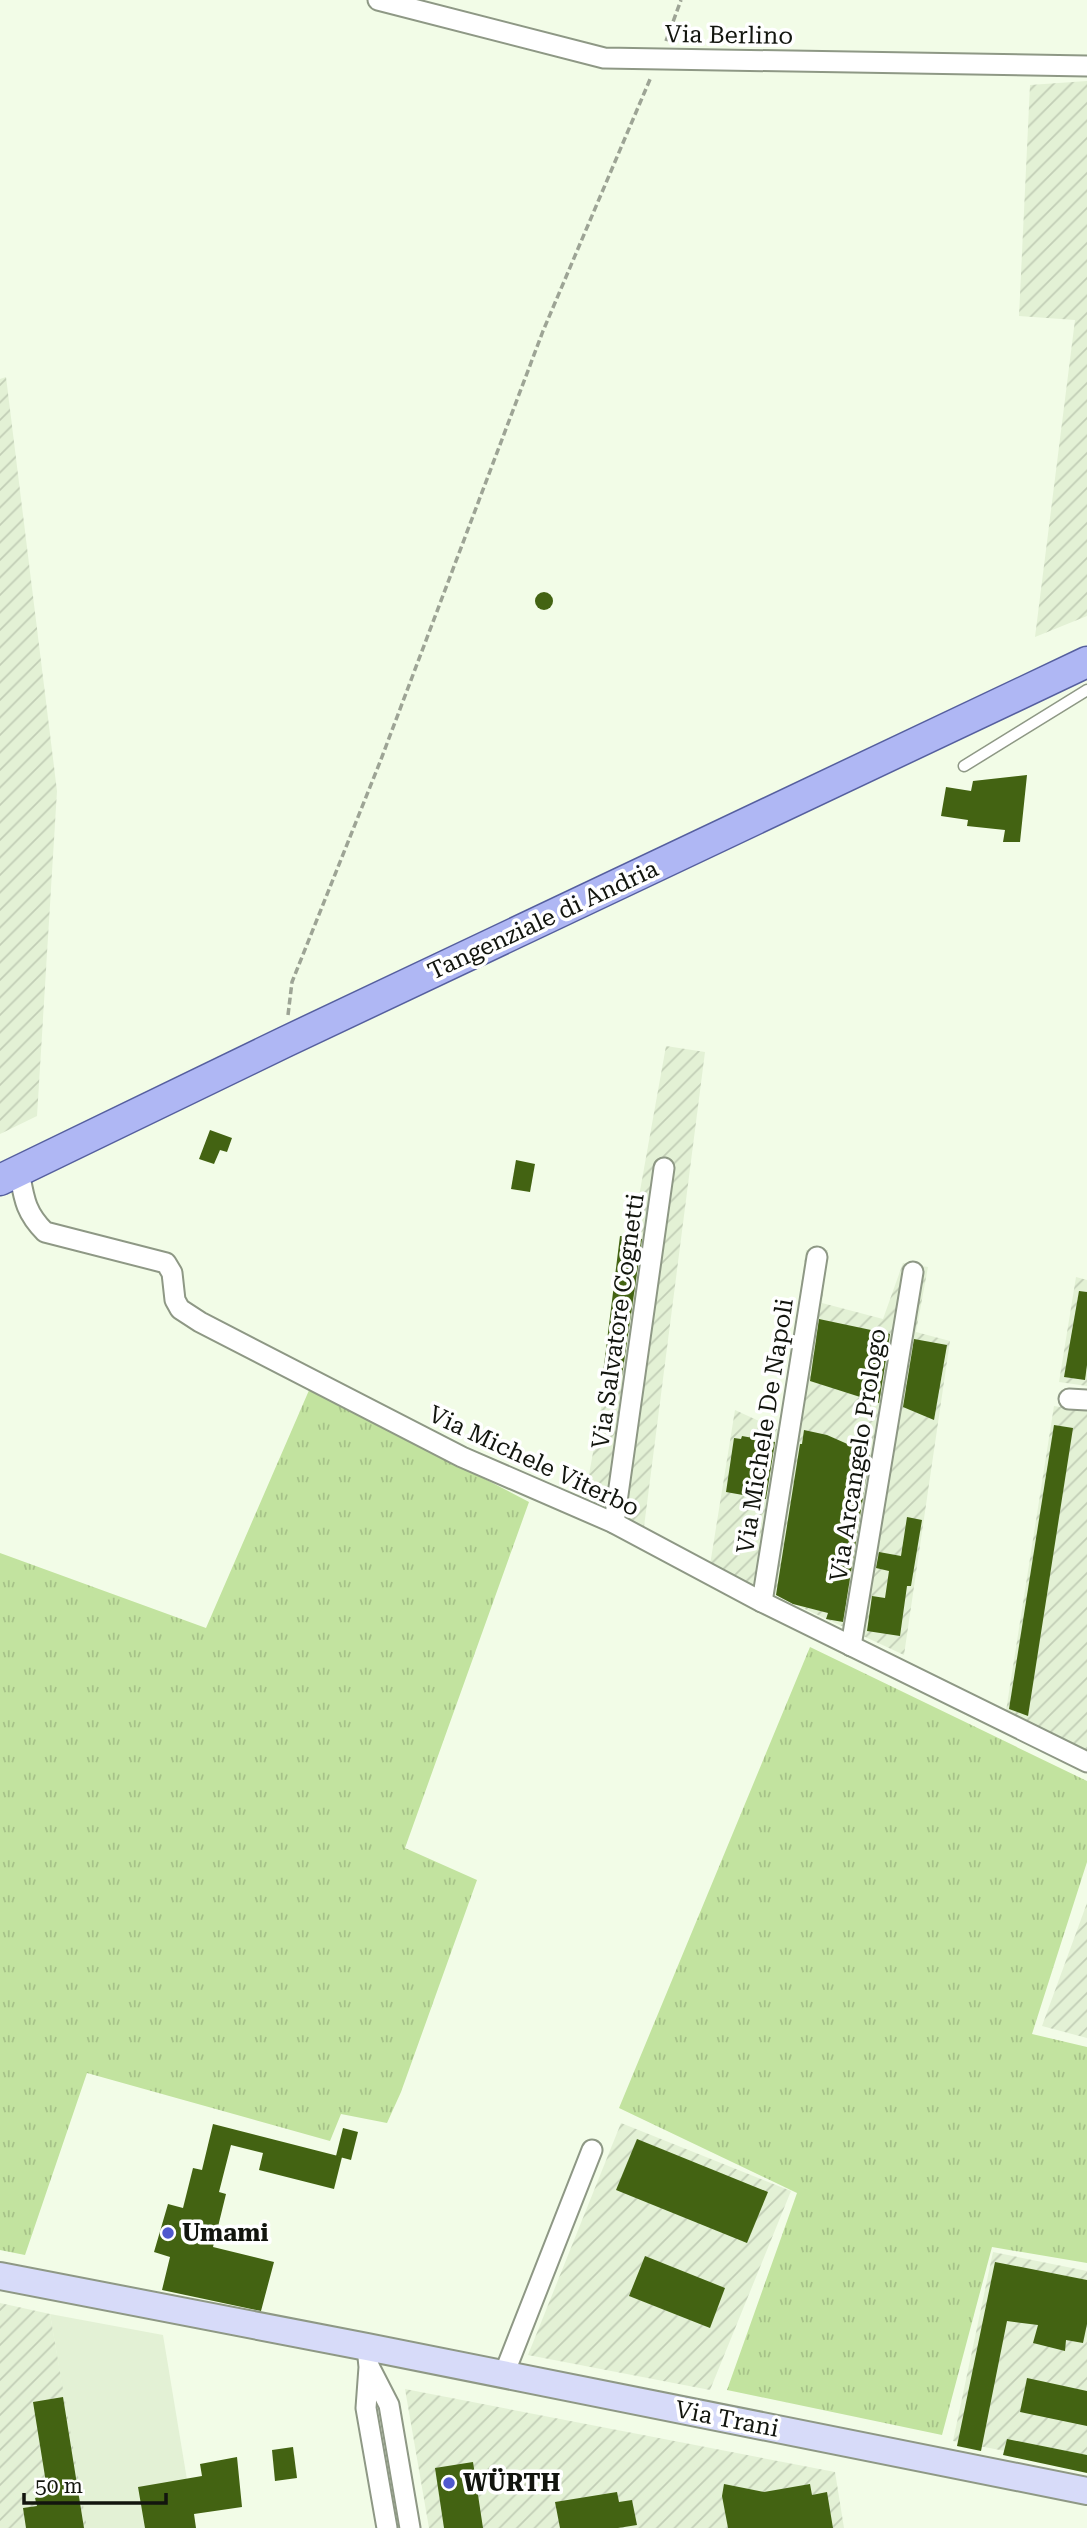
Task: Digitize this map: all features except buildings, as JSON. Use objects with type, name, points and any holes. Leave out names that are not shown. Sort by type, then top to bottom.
[{"type":"main road","name":"Tangenziale di Andria","points":[[10,1176],[285,1042],[1087,662]]},
{"type":"main road","name":"Via Trani","points":[[0,2276],[368,2357],[504,2374],[1087,2492]]},
{"type":"street","name":"Via Berlino","points":[[378,0],[604,58],[1087,66]]},
{"type":"street","name":"Via Salvatore Cognetti","points":[[614,1523],[664,1168]]},
{"type":"street","name":"Via Michele Viterbo","points":[[10,1176],[34,1221],[45,1232],[166,1263],[172,1273],[175,1300],[180,1309],[200,1322],[462,1457],[614,1523],[762,1602],[1087,1762]]},
{"type":"street","name":"Via Michele De Napoli","points":[[762,1602],[817,1257]]},
{"type":"street","name":"Via Arcangelo Prologo","points":[[851,1646],[913,1272]]},
{"type":"street","points":[[504,2374],[592,2150]]},
{"type":"street","points":[[368,2357],[366,2408],[387,2528]]},
{"type":"street","points":[[368,2357],[389,2405],[410,2528]]},
{"type":"lane","points":[[964,766],[1087,690]]},
{"type":"path","points":[[285,1042],[292,982],[380,762],[543,331],[659,59],[681,0]]},
{"type":"shaded area","points":[[1087,81],[1087,616],[1035,637],[1075,320],[1019,316],[1030,85]]},
{"type":"shaded area","points":[[6,377],[57,791],[37,1116],[0,1134],[0,379]]},
{"type":"shaded area","points":[[666,1046],[705,1052],[644,1527],[585,1497]]},
{"type":"shaded area","points":[[806,1250],[828,1250],[822,1303],[883,1319],[903,1263],[928,1267],[916,1332],[950,1341],[904,1655],[710,1565],[735,1410],[781,1431]]},
{"type":"shaded area","points":[[1076,1277],[1087,1280],[1087,1386],[1059,1382]]},
{"type":"shaded area","points":[[1054,1406],[1087,1411],[1087,1768],[1006,1711]]},
{"type":"shaded area","points":[[1087,1903],[1087,2038],[1042,2026]]},
{"type":"shaded area","points":[[621,2123],[791,2191],[710,2390],[528,2355]]},
{"type":"shaded area","points":[[993,2252],[1087,2271],[1087,2467],[953,2441]]},
{"type":"shaded area","points":[[0,2303],[50,2314],[87,2528],[0,2528]]},
{"type":"shaded area","points":[[50,2314],[163,2335],[195,2528],[86,2528]]},
{"type":"shaded area","points":[[405,2389],[835,2472],[844,2528],[429,2528]]},
{"type":"green space","points":[[310,1388],[529,1502],[405,1848],[477,1880],[401,2092],[387,2123],[341,2114],[330,2141],[87,2073],[25,2255],[0,2250],[0,1553],[206,1628]]},
{"type":"green space","points":[[810,1647],[1087,1781],[1087,1862],[1032,2034],[1087,2047],[1087,2263],[992,2247],[942,2435],[727,2390],[797,2193],[619,2108]]},
{"type":"place","name":"Umami","points":[[168,2233]]},
{"type":"place","name":"WÜRTH","points":[[449,2483]]}]
